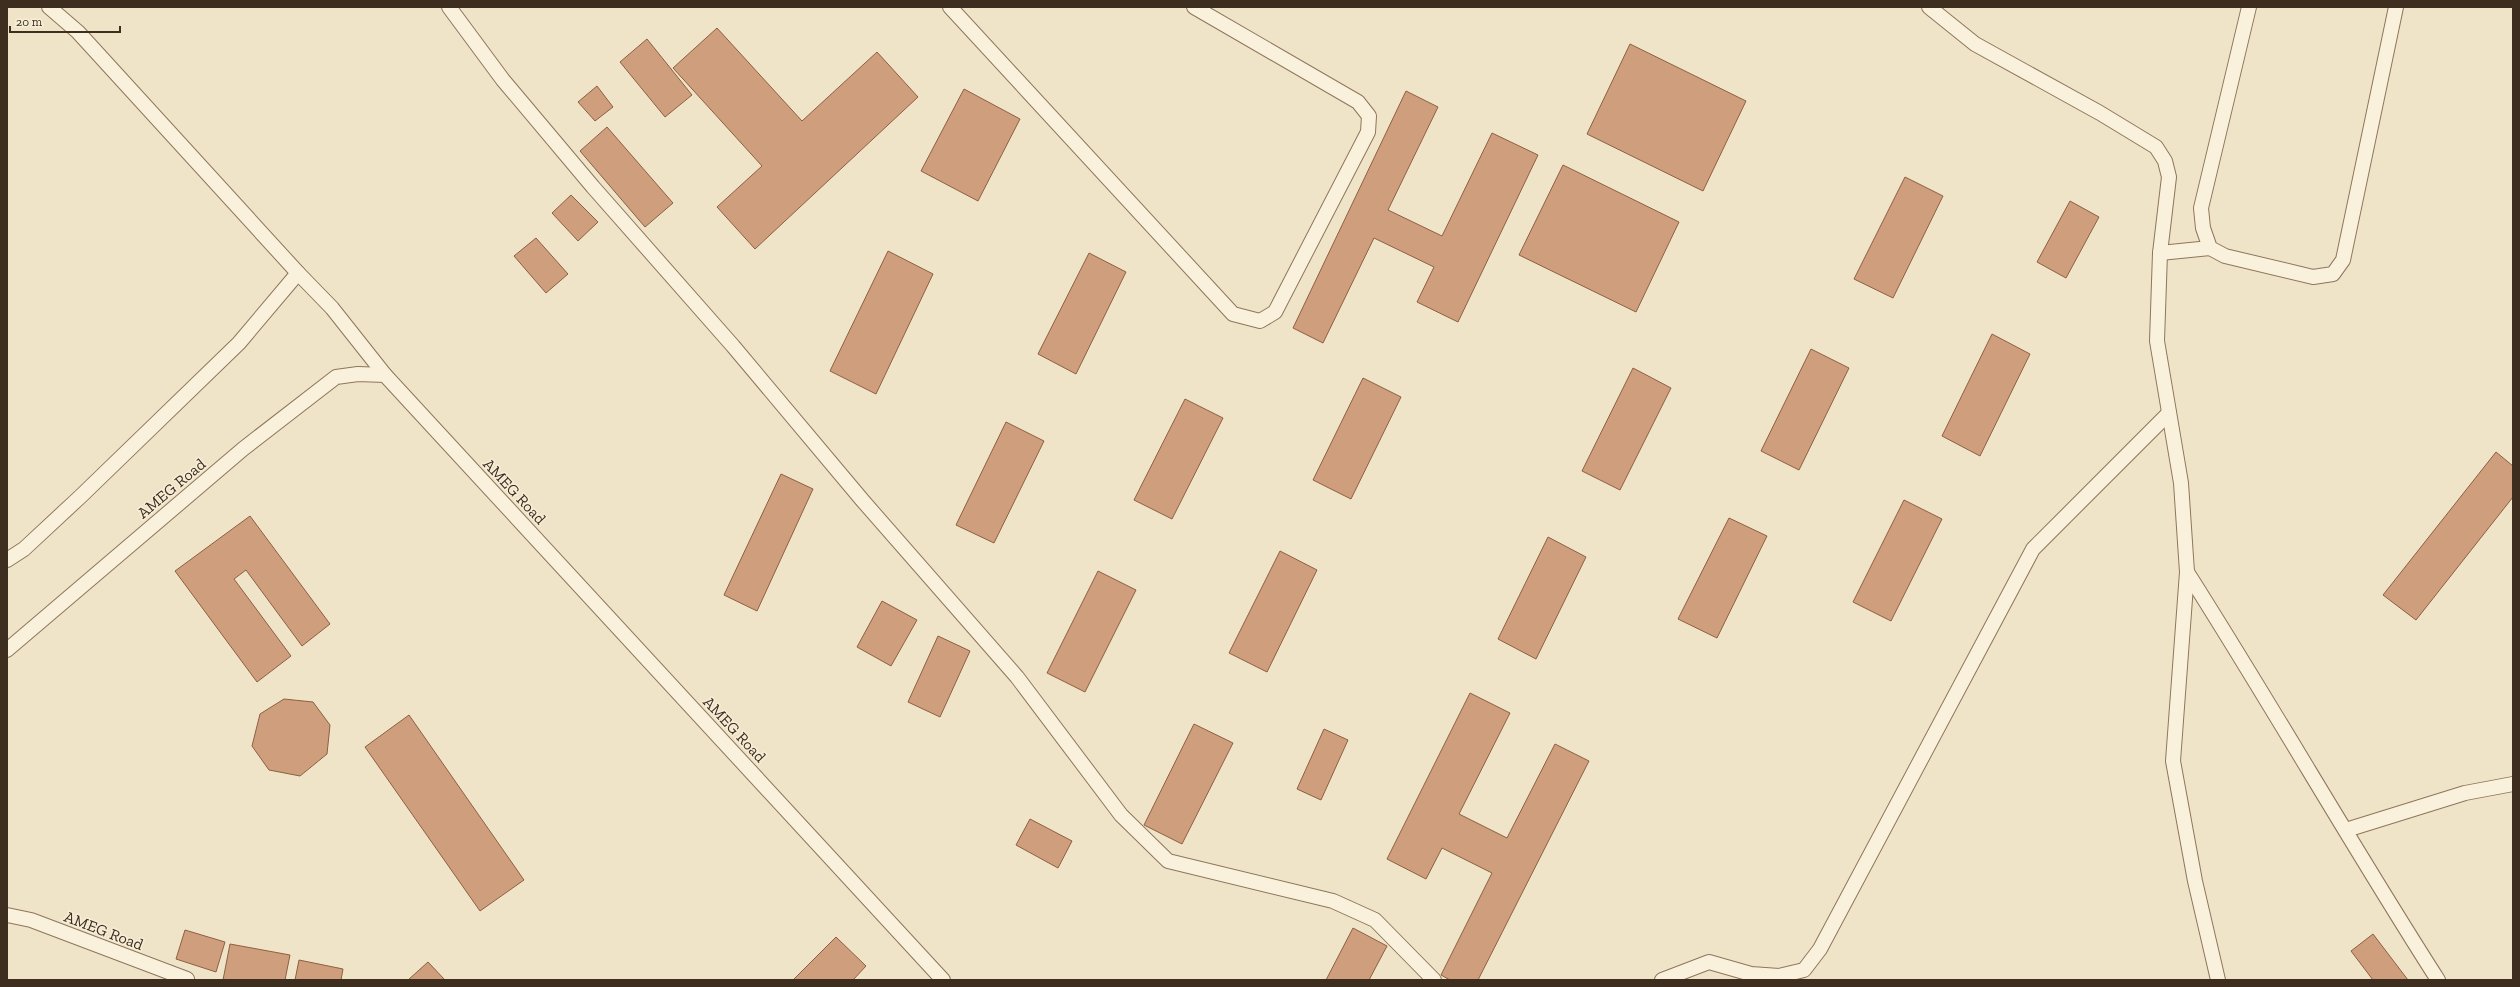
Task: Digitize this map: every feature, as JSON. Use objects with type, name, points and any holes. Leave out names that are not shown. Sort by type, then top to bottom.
[{"type":"lane","points":[[48,7],[78,32],[298,273],[332,308],[385,376]]},
{"type":"lane","points":[[449,7],[503,80],[593,187],[733,346],[863,501],[1017,677],[1121,815],[1168,861],[1333,901],[1376,920],[1434,980]]},
{"type":"lane","points":[[950,7],[1233,314],[1260,321],[1275,312],[1368,132],[1369,116],[1358,102],[1194,7]]},
{"type":"lane","points":[[1930,7],[1975,44],[2100,113],[2156,147],[2165,161],[2170,177],[2160,253],[2157,341],[2185,518],[2187,572],[2173,761],[2195,882],[2218,980]]},
{"type":"lane","points":[[2210,248],[2203,228],[2202,208],[2249,7]]},
{"type":"lane","points":[[2160,253],[2210,248],[2226,256],[2313,277],[2332,274],[2343,260],[2396,7]]},
{"type":"lane","points":[[7,560],[24,549],[76,501],[239,343],[298,273]]},
{"type":"lane","name":"AMEG Road","points":[[7,650],[243,449],[336,377],[358,374],[385,376],[943,980]]},
{"type":"lane","points":[[1662,980],[1709,962],[1749,977],[1779,976],[1804,970],[1820,949],[2033,550],[2169,413]]},
{"type":"lane","points":[[2187,572],[2260,687],[2438,980]]},
{"type":"lane","points":[[2346,830],[2465,793],[2513,784]]},
{"type":"lane","name":"AMEG Road","points":[[7,915],[31,920],[187,979]]},
{"type":"building","points":[[717,28],[802,121],[877,52],[918,97],[755,249],[717,207],[762,166],[673,68]]},
{"type":"building","points":[[647,39],[692,95],[665,117],[620,62]]},
{"type":"building","points":[[1630,44],[1746,101],[1703,191],[1587,134]]},
{"type":"building","points":[[597,86],[613,107],[595,121],[578,102]]},
{"type":"building","points":[[964,89],[1020,119],[978,201],[921,171]]},
{"type":"building","points":[[1406,91],[1438,107],[1388,210],[1442,236],[1492,133],[1538,155],[1458,322],[1417,302],[1434,267],[1374,238],[1323,343],[1293,328]]},
{"type":"building","points":[[607,127],[673,203],[645,227],[580,151]]},
{"type":"building","points":[[1563,165],[1679,222],[1636,312],[1519,255]]},
{"type":"building","points":[[1905,177],[1943,196],[1893,298],[1854,279]]},
{"type":"building","points":[[571,195],[598,222],[578,241],[552,213]]},
{"type":"building","points":[[2070,201],[2099,217],[2066,278],[2037,262]]},
{"type":"building","points":[[536,238],[568,274],[546,293],[514,256]]},
{"type":"building","points":[[888,251],[933,274],[876,394],[830,371]]},
{"type":"building","points":[[1089,253],[1126,272],[1076,374],[1038,354]]},
{"type":"building","points":[[1992,334],[2030,354],[1980,456],[1942,436]]},
{"type":"building","points":[[1811,349],[1849,368],[1799,470],[1761,451]]},
{"type":"building","points":[[1633,368],[1671,388],[1620,490],[1582,471]]},
{"type":"building","points":[[1363,378],[1401,397],[1351,499],[1313,480]]},
{"type":"building","points":[[1185,399],[1223,418],[1172,519],[1134,500]]},
{"type":"building","points":[[1006,422],[1044,441],[994,543],[956,525]]},
{"type":"building","points":[[2496,452],[2513,466],[2513,497],[2416,620],[2383,595]]},
{"type":"building","points":[[781,474],[813,489],[757,611],[724,595]]},
{"type":"building","points":[[1904,500],[1942,519],[1891,621],[1853,602]]},
{"type":"building","points":[[250,516],[330,624],[302,646],[246,570],[234,579],[291,656],[257,682],[175,571]]},
{"type":"building","points":[[1729,518],[1767,536],[1717,638],[1678,619]]},
{"type":"building","points":[[1548,537],[1586,557],[1536,659],[1498,639]]},
{"type":"building","points":[[1280,551],[1317,570],[1267,672],[1229,653]]},
{"type":"building","points":[[1098,571],[1136,590],[1085,692],[1047,673]]},
{"type":"building","points":[[882,601],[917,620],[891,666],[857,647]]},
{"type":"building","points":[[938,636],[970,651],[940,717],[908,702]]},
{"type":"building","points":[[1470,693],[1510,713],[1459,814],[1507,838],[1555,744],[1589,761],[1478,980],[1450,980],[1441,975],[1492,873],[1442,848],[1426,879],[1387,859]]},
{"type":"building","points":[[284,699],[313,702],[330,725],[327,754],[300,776],[269,770],[252,746],[260,714]]},
{"type":"building","points":[[409,715],[524,880],[480,911],[365,747]]},
{"type":"building","points":[[1194,724],[1233,743],[1182,844],[1144,825]]},
{"type":"building","points":[[1324,729],[1348,740],[1321,800],[1297,789]]},
{"type":"building","points":[[1030,819],[1072,841],[1058,868],[1016,845]]},
{"type":"building","points":[[1353,928],[1387,946],[1369,980],[1326,980]]},
{"type":"building","points":[[185,930],[225,942],[216,972],[176,959]]},
{"type":"building","points":[[2373,934],[2408,980],[2373,980],[2351,951]]},
{"type":"building","points":[[836,937],[866,966],[853,980],[793,980]]},
{"type":"building","points":[[230,944],[290,955],[285,980],[223,980]]},
{"type":"building","points":[[299,960],[343,969],[341,980],[295,980]]},
{"type":"building","points":[[428,962],[445,980],[408,980]]}]
